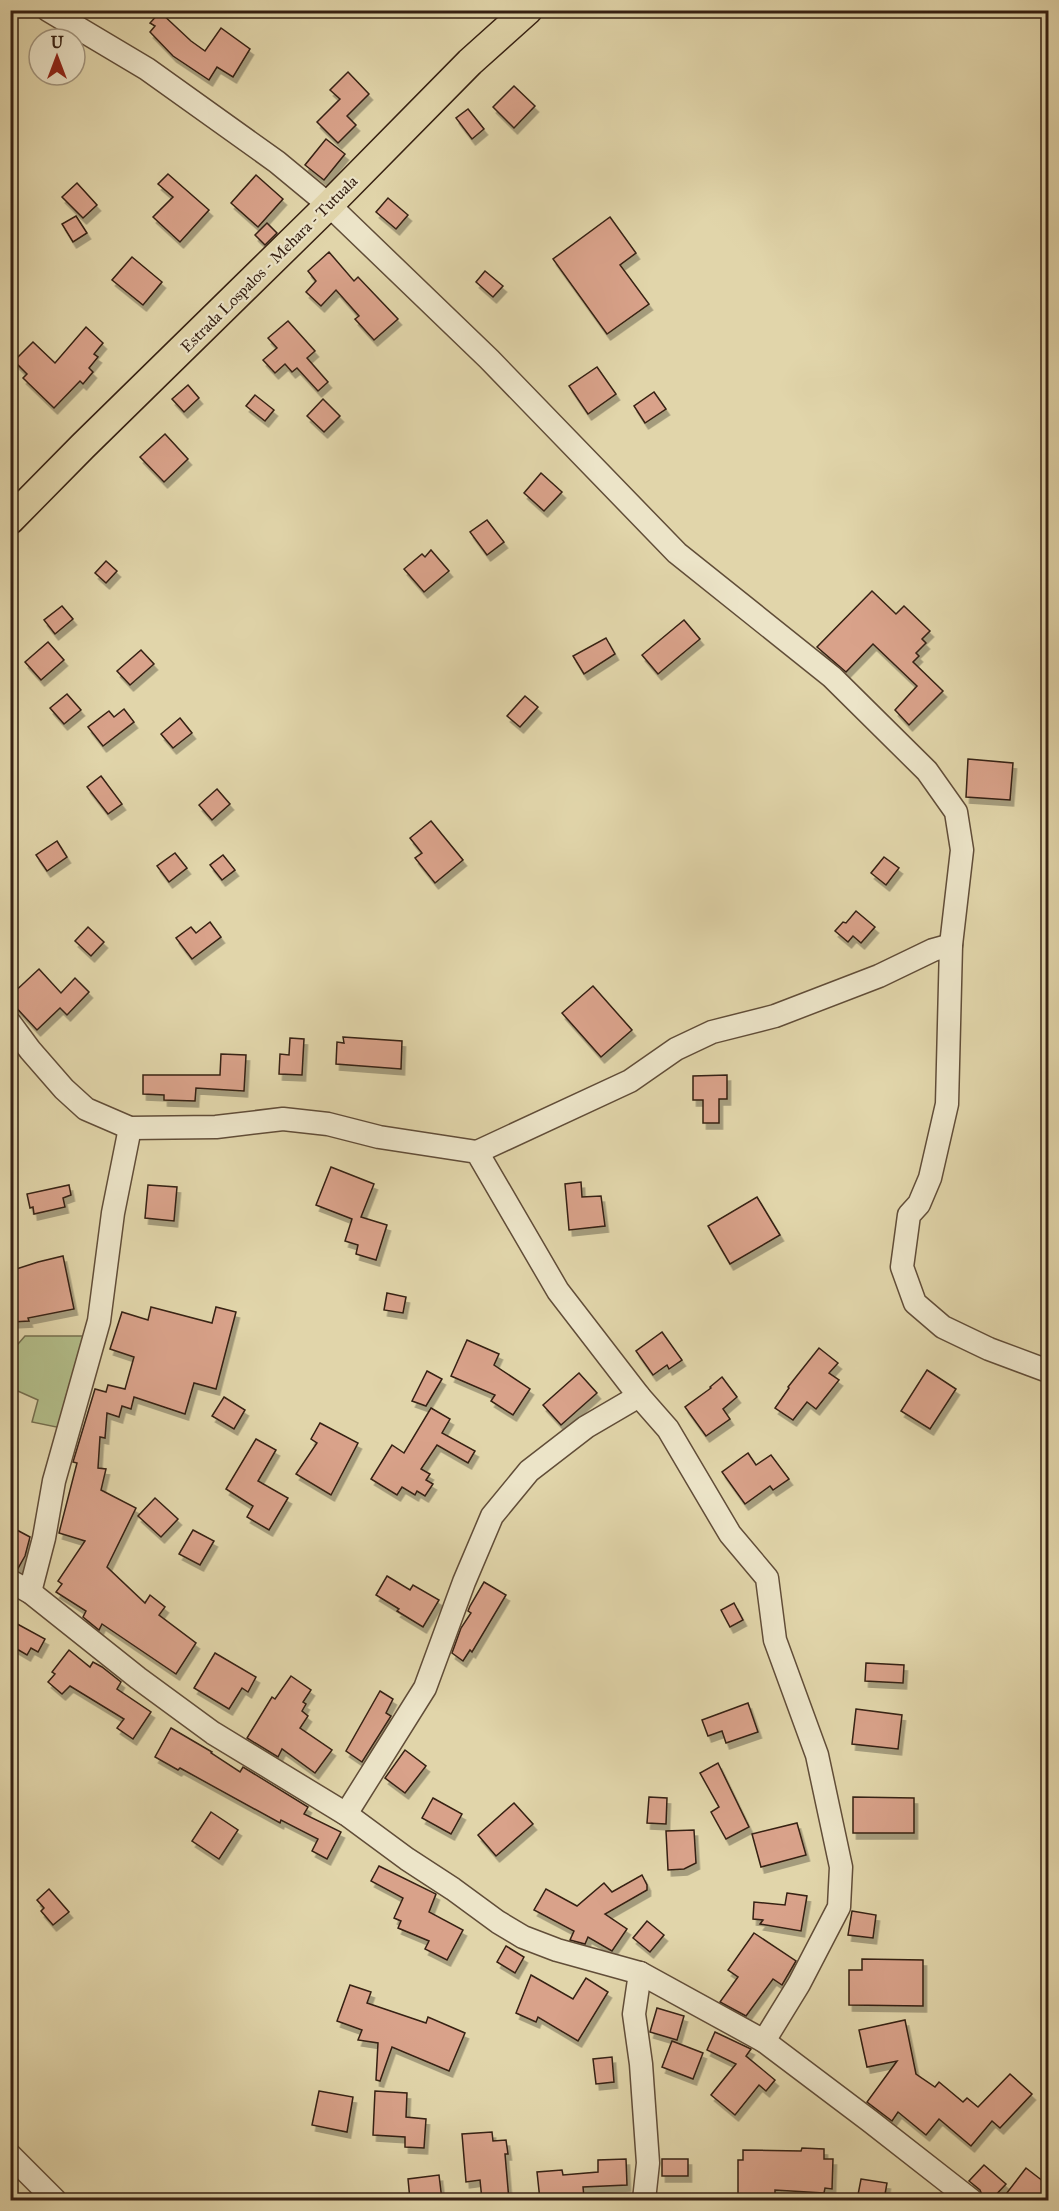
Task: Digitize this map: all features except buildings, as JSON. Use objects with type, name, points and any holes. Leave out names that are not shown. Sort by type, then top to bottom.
[{"type":"main road","name":"Estrada Lospalos - Mehara - Tutuala","points":[[10,520],[329,205],[470,62],[528,10]]},
{"type":"street","points":[[48,10],[147,69],[277,162],[329,205],[497,367],[677,553],[832,677],[927,771],[957,812],[963,850],[951,945],[948,1104],[930,1178],[919,1204],[909,1215],[902,1267],[915,1303],[943,1327],[989,1349],[1048,1371]]},
{"type":"street","points":[[10,1023],[64,1089],[87,1109],[130,1128],[216,1127],[283,1119],[328,1124],[379,1137],[477,1152],[630,1080],[676,1049],[712,1032],[775,1016],[879,976],[951,945]]},
{"type":"street","points":[[30,1592],[44,1538],[54,1480],[99,1321],[113,1213],[130,1128]]},
{"type":"street","points":[[477,1152],[558,1291],[639,1396],[668,1429],[730,1534],[767,1578],[775,1640],[818,1755],[841,1867],[839,1907],[799,1984],[764,2041]]},
{"type":"street","points":[[346,1814],[425,1688],[464,1582],[492,1516],[529,1471],[586,1427],[639,1396]]},
{"type":"street","points":[[10,1581],[30,1592],[213,1733],[346,1814],[407,1859],[523,1937],[557,1950],[640,1973],[764,2041],[971,2200]]},
{"type":"street","points":[[640,1973],[634,2014],[648,2163],[644,2200]]},
{"type":"street","points":[[10,2155],[55,2200]]},
{"type":"green space","points":[[25,1336],[92,1336],[61,1428],[32,1422],[38,1400],[11,1388],[11,1352]]}]
